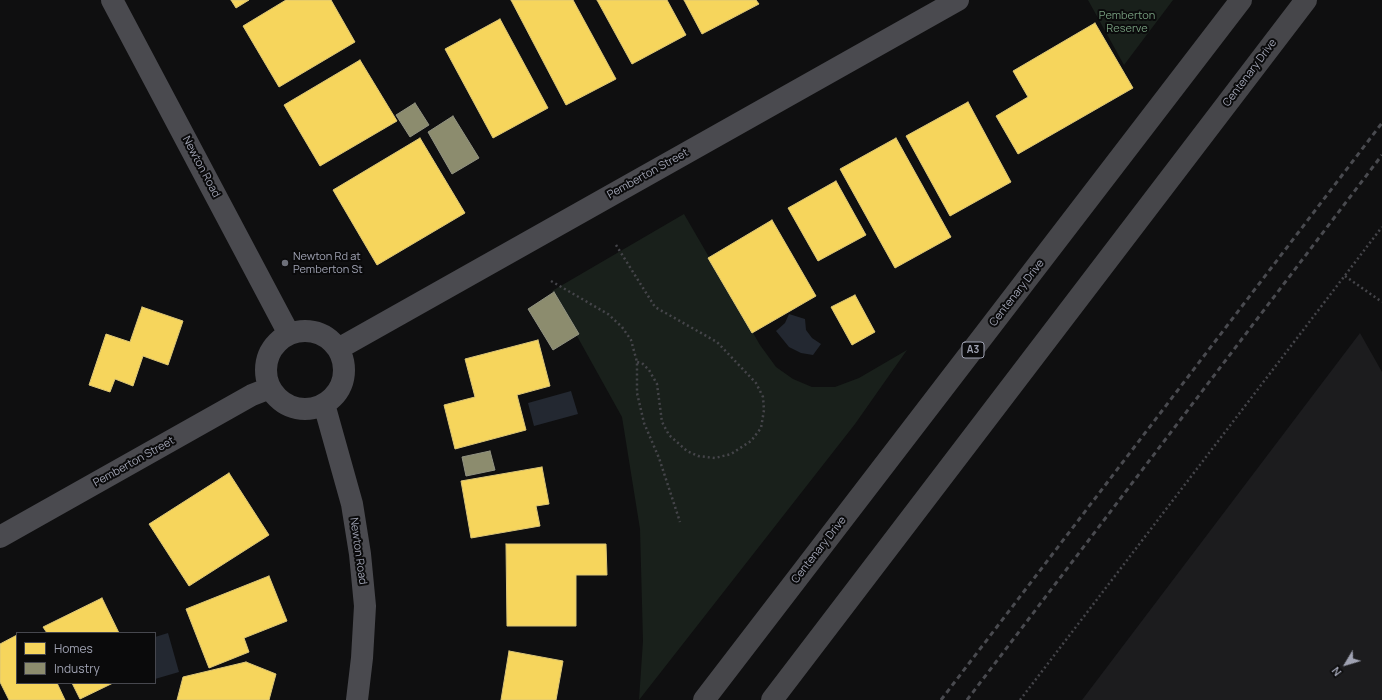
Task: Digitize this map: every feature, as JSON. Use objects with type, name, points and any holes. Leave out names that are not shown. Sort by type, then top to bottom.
[{"type":"highway","name":"Centenary Drive","points":[[704,700],[1241,0]]},
{"type":"highway","name":"Centenary Drive","points":[[772,700],[1306,0]]},
{"type":"street","name":"Newton Road","points":[[112,0],[289,334]]},
{"type":"street","name":"Pemberton Street","points":[[338,350],[958,0]]},
{"type":"street","points":[[300,331],[321,335],[338,350],[343,361],[344,374],[341,386],[334,397],[324,404],[312,409],[301,409],[289,406],[279,399],[270,388],[266,377],[266,364],[270,352],[278,342],[289,334],[300,331]]},
{"type":"street","name":"Pemberton Street","points":[[0,537],[252,395],[270,388]]},
{"type":"street","name":"Newton Road","points":[[324,404],[352,504],[360,554],[365,606],[362,658],[357,700]]},
{"type":"path","points":[[1020,700],[1382,228]]},
{"type":"path","points":[[616,245],[655,307],[718,342],[756,384],[763,397],[764,410],[761,428],[751,441],[731,454],[715,458],[698,456],[687,451],[669,435],[662,422],[657,384],[649,370],[642,363],[636,362]]},
{"type":"path","points":[[1345,276],[1382,302]]},
{"type":"path","points":[[551,281],[608,314],[622,327],[631,340],[636,362],[637,393],[644,423],[659,458],[680,522]]},
{"type":"shaded area","points":[[789,314],[805,319],[806,330],[812,338],[821,344],[813,355],[801,353],[789,347],[776,331],[785,323]]},
{"type":"shaded area","points":[[1360,333],[1382,372],[1382,700],[1082,700]]},
{"type":"shaded area","points":[[571,391],[578,414],[534,426],[528,403]]},
{"type":"shaded area","points":[[168,633],[179,672],[156,679],[156,637]]},
{"type":"green space","name":"Pemberton Reserve","points":[[1088,0],[1173,0],[1124,65]]},
{"type":"green space","points":[[684,214],[760,345],[776,367],[793,379],[812,387],[835,387],[859,378],[907,350],[855,424],[639,700],[643,641],[640,529],[622,417],[552,291]]},
{"type":"building: Homes","points":[[231,0],[249,0],[236,8]]},
{"type":"building: Homes","points":[[286,0],[331,0],[355,42],[279,87],[243,26]]},
{"type":"building: Homes","points":[[511,0],[573,0],[616,79],[566,105]]},
{"type":"building: Homes","points":[[597,0],[667,0],[686,35],[632,64]]},
{"type":"building: Homes","points":[[684,0],[756,0],[759,4],[702,34]]},
{"type":"building: Homes","points":[[500,19],[548,108],[493,138],[445,49]]},
{"type":"building: Homes","points":[[1095,23],[1133,88],[1018,154],[996,116],[1028,97],[1013,71]]},
{"type":"building: Homes","points":[[360,60],[397,121],[320,166],[284,105]]},
{"type":"building: Homes","points":[[968,102],[1011,182],[950,216],[906,136]]},
{"type":"building: Homes","points":[[420,138],[465,213],[377,265],[333,190]]},
{"type":"building: Homes","points":[[896,138],[951,237],[895,268],[840,169]]},
{"type":"building: Homes","points":[[836,181],[866,235],[818,261],[788,208]]},
{"type":"building: Homes","points":[[772,220],[816,296],[752,333],[708,258]]},
{"type":"building: Homes","points":[[855,295],[875,332],[852,345],[831,307]]},
{"type":"building: Homes","points":[[142,307],[183,321],[168,365],[143,356],[133,386],[115,379],[110,392],[89,385],[106,334],[130,342]]},
{"type":"building: Homes","points":[[538,340],[550,386],[517,395],[526,430],[455,449],[444,405],[475,397],[465,359]]},
{"type":"building: Homes","points":[[542,467],[549,504],[536,506],[540,526],[471,538],[461,481]]},
{"type":"building: Homes","points":[[229,473],[269,535],[189,586],[149,524]]},
{"type":"building: Homes","points":[[506,544],[606,544],[607,575],[576,575],[576,626],[507,626]]},
{"type":"building: Homes","points":[[269,576],[287,621],[244,638],[249,652],[209,668],[186,609]]},
{"type":"building: Homes","points":[[102,598],[119,632],[46,632],[43,627]]},
{"type":"building: Homes","points":[[16,636],[16,684],[57,684],[65,700],[9,700],[0,682],[0,644]]},
{"type":"building: Homes","points":[[509,651],[563,661],[556,700],[501,700]]},
{"type":"building: Homes","points":[[246,662],[276,674],[269,700],[177,700],[183,677]]},
{"type":"building: Homes","points":[[72,684],[111,684],[80,699]]},
{"type":"building: Industry","points":[[415,103],[429,125],[410,137],[396,115]]},
{"type":"building: Industry","points":[[453,116],[479,158],[452,174],[428,132]]},
{"type":"building: Industry","points":[[554,292],[579,334],[553,350],[528,309]]},
{"type":"building: Industry","points":[[490,451],[495,470],[466,476],[462,457]]},
{"type":"railway","points":[[941,700],[1382,123]]},
{"type":"railway","points":[[967,700],[1382,155]]},
{"type":"place","name":"Newton Rd at Pemberton St","points":[[285,263]]}]
